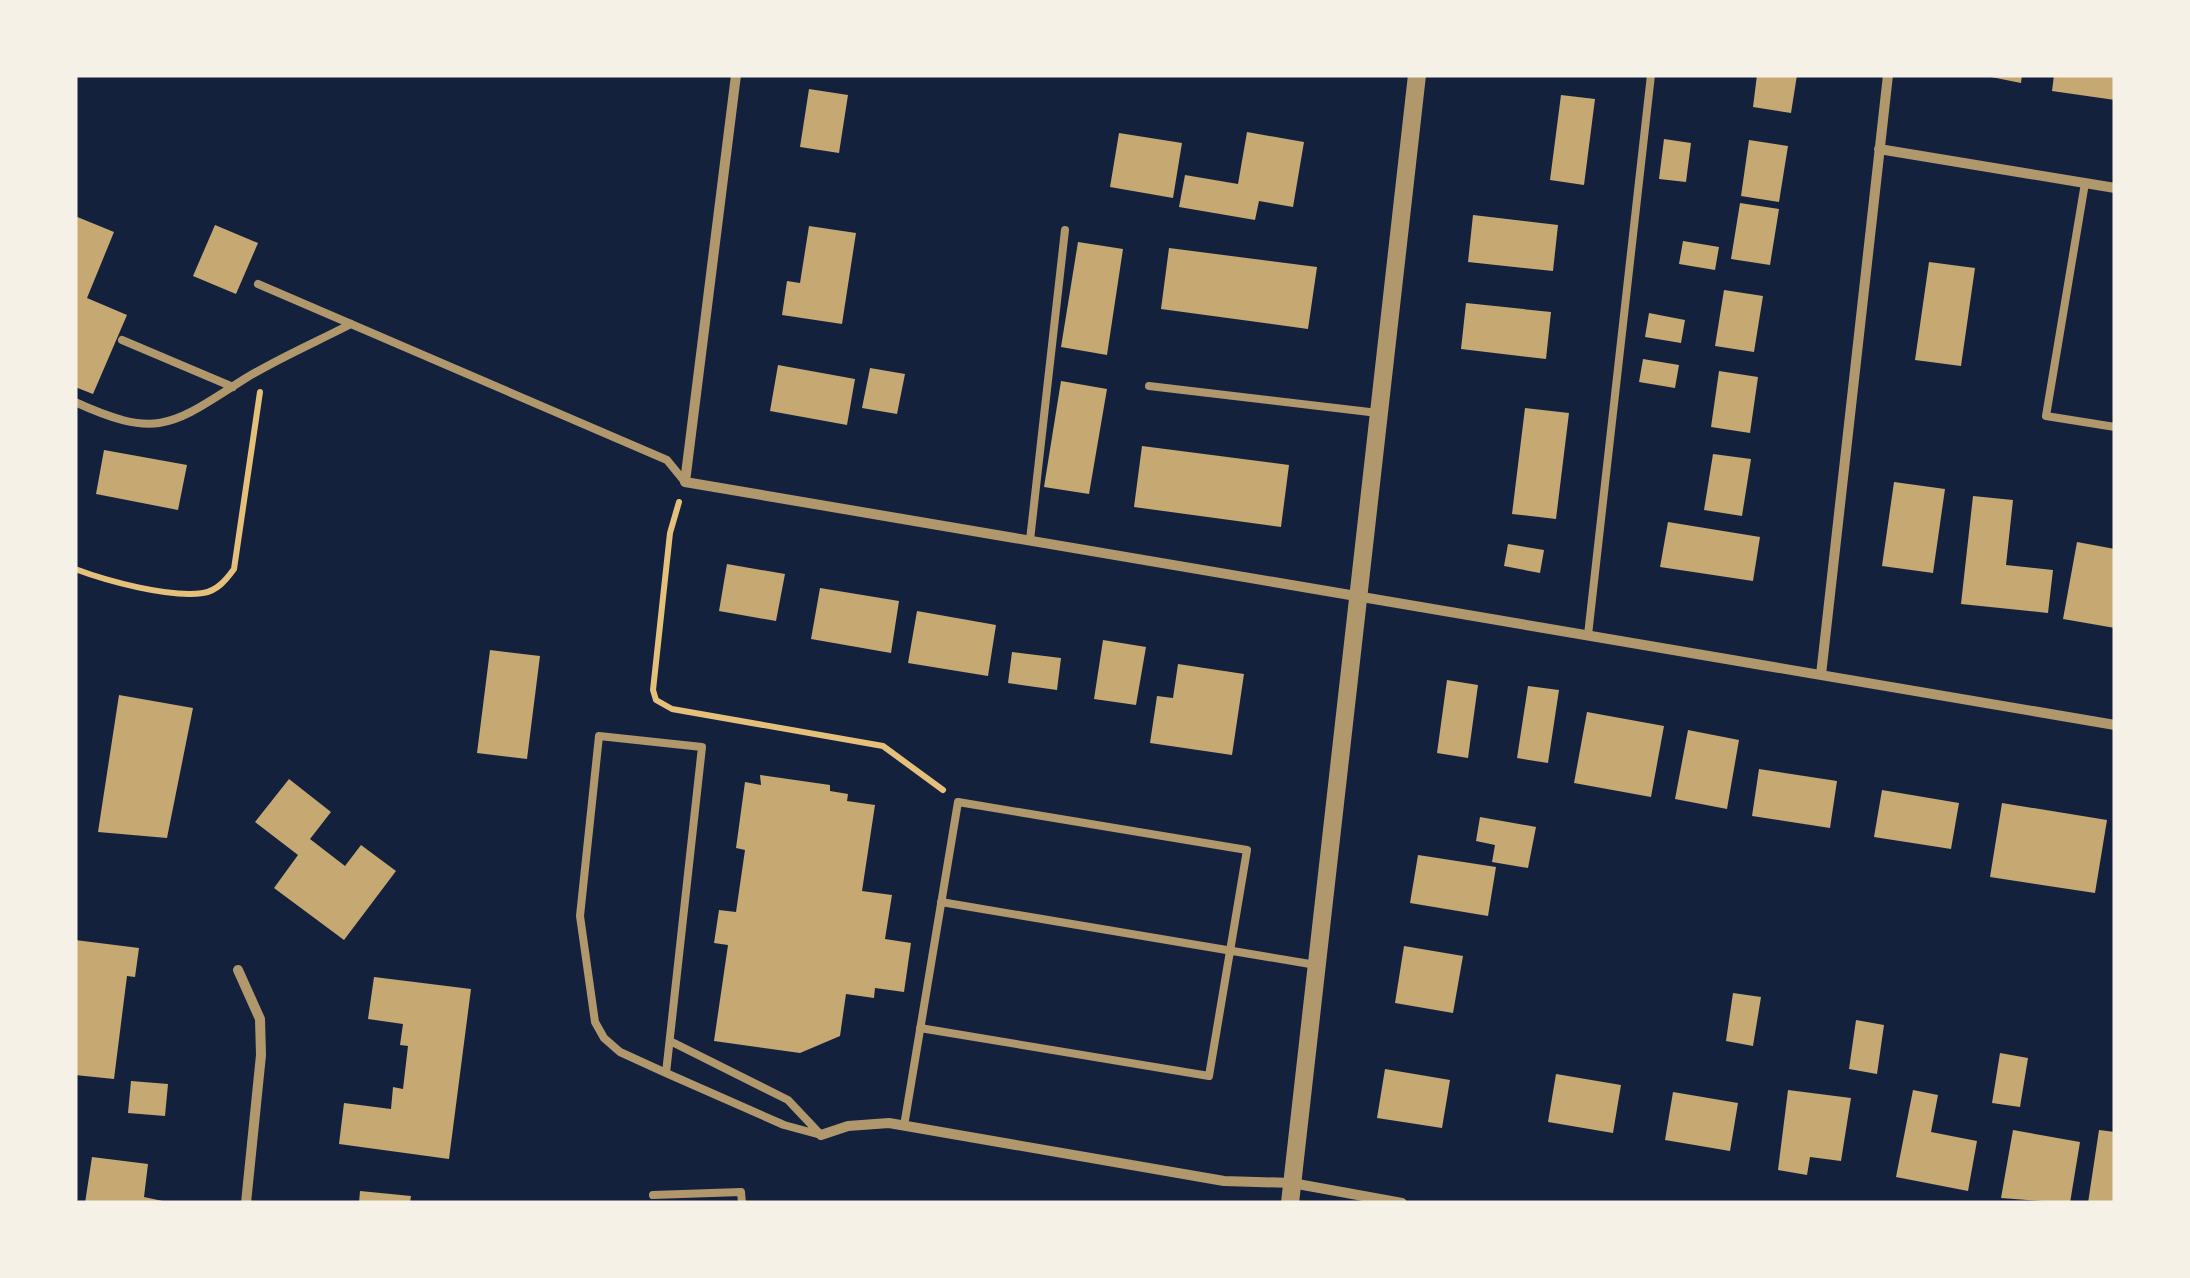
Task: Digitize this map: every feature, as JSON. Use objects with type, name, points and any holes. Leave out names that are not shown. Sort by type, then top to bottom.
[{"type":"street","points":[[736,75],[685,482],[2115,726]]},
{"type":"street","points":[[1290,1203],[1417,75]]},
{"type":"street","points":[[1820,676],[1888,75]]},
{"type":"street","points":[[1879,149],[2115,188]]},
{"type":"street","points":[[238,970],[260,1018],[262,1055],[246,1203]]},
{"type":"street","points":[[821,1135],[865,1123],[904,1126],[1224,1182],[1292,1183],[1402,1203]]},
{"type":"lane","points":[[1588,635],[1650,75]]},
{"type":"lane","points":[[2085,182],[2046,416],[2115,427]]},
{"type":"lane","points":[[1030,540],[1064,230]]},
{"type":"lane","points":[[258,284],[667,460],[685,482]]},
{"type":"lane","points":[[75,402],[145,426],[197,412],[261,370],[351,324]]},
{"type":"lane","points":[[122,340],[233,388]]},
{"type":"lane","points":[[1150,386],[1379,414]]},
{"type":"lane","points":[[666,1073],[702,747],[599,736],[580,916],[595,1022],[604,1038],[620,1052],[666,1073],[784,1125],[821,1135]]},
{"type":"lane","points":[[904,1126],[920,1028],[941,902],[958,802],[1247,850],[1210,1076],[920,1028]]},
{"type":"lane","points":[[941,902],[1316,965]]},
{"type":"lane","points":[[670,1041],[788,1100],[821,1135]]},
{"type":"lane","points":[[653,1194],[741,1192],[742,1203]]},
{"type":"path","points":[[75,569],[100,579],[180,593],[206,593],[223,584],[234,569],[261,370]]},
{"type":"path","points":[[685,482],[670,533],[653,690],[656,700],[672,710],[883,746],[958,802]]},
{"type":"building","points":[[1757,75],[1797,75],[1791,113],[1753,107]]},
{"type":"building","points":[[1981,75],[2022,75],[2021,83]]},
{"type":"building","points":[[2054,75],[2115,75],[2115,100],[2052,91]]},
{"type":"building","points":[[809,89],[848,95],[839,153],[800,147]]},
{"type":"building","points":[[1561,95],[1595,99],[1584,185],[1550,180]]},
{"type":"building","points":[[1247,132],[1304,142],[1293,207],[1259,201],[1255,220],[1179,207],[1185,175],[1238,184]]},
{"type":"building","points":[[1119,133],[1182,143],[1173,198],[1110,187]]},
{"type":"building","points":[[1664,139],[1691,143],[1686,182],[1659,179]]},
{"type":"building","points":[[1749,140],[1788,146],[1779,202],[1741,196]]},
{"type":"building","points":[[1740,203],[1779,209],[1770,265],[1731,259]]},
{"type":"building","points":[[1473,215],[1558,225],[1553,271],[1468,262]]},
{"type":"building","points":[[75,216],[114,232],[87,298],[127,315],[93,394],[75,387]]},
{"type":"building","points":[[215,225],[258,243],[236,294],[193,276]]},
{"type":"building","points":[[809,226],[856,233],[842,324],[782,315],[787,281],[800,283]]},
{"type":"building","points":[[1683,241],[1719,247],[1715,270],[1679,264]]},
{"type":"building","points":[[1078,242],[1123,249],[1107,355],[1061,347]]},
{"type":"building","points":[[1169,248],[1317,267],[1308,329],[1161,309]]},
{"type":"building","points":[[1929,262],[1975,268],[1961,366],[1915,360]]},
{"type":"building","points":[[1724,290],[1763,296],[1754,352],[1715,346]]},
{"type":"building","points":[[1466,303],[1551,312],[1546,359],[1461,349]]},
{"type":"building","points":[[1649,313],[1685,320],[1681,343],[1645,337]]},
{"type":"building","points":[[1643,359],[1679,365],[1675,388],[1639,382]]},
{"type":"building","points":[[778,365],[855,379],[847,425],[770,411]]},
{"type":"building","points":[[870,368],[905,374],[897,414],[862,408]]},
{"type":"building","points":[[1719,371],[1758,377],[1750,433],[1711,427]]},
{"type":"building","points":[[1061,381],[1107,389],[1089,494],[1044,487]]},
{"type":"building","points":[[1525,408],[1569,413],[1556,519],[1512,514]]},
{"type":"building","points":[[1142,446],[1289,465],[1281,527],[1134,507]]},
{"type":"building","points":[[104,450],[187,465],[178,510],[96,494]]},
{"type":"building","points":[[1713,454],[1751,459],[1742,516],[1704,510]]},
{"type":"building","points":[[1894,482],[1945,489],[1933,573],[1882,566]]},
{"type":"building","points":[[1973,496],[2013,500],[2006,565],[2053,570],[2048,613],[1961,604]]},
{"type":"building","points":[[1668,522],[1760,537],[1753,581],[1660,567]]},
{"type":"building","points":[[2077,542],[2115,549],[2115,628],[2063,619]]},
{"type":"building","points":[[1508,544],[1544,550],[1540,573],[1504,566]]},
{"type":"building","points":[[727,564],[785,574],[776,621],[719,611]]},
{"type":"building","points":[[820,588],[899,601],[891,653],[811,639]]},
{"type":"building","points":[[917,611],[996,625],[988,676],[908,663]]},
{"type":"building","points":[[1103,640],[1146,647],[1136,705],[1094,699]]},
{"type":"building","points":[[490,650],[540,656],[527,759],[477,753]]},
{"type":"building","points":[[1012,652],[1061,658],[1057,690],[1008,683]]},
{"type":"building","points":[[1178,664],[1244,674],[1232,755],[1150,743],[1157,696],[1173,698]]},
{"type":"building","points":[[1447,680],[1478,685],[1468,758],[1437,753]]},
{"type":"building","points":[[1528,686],[1559,690],[1548,763],[1517,758]]},
{"type":"building","points":[[119,695],[193,708],[167,838],[98,832]]},
{"type":"building","points":[[1587,712],[1664,726],[1651,797],[1574,783]]},
{"type":"building","points":[[1688,730],[1739,740],[1727,809],[1675,799]]},
{"type":"building","points":[[1759,769],[1837,781],[1830,828],[1752,816]]},
{"type":"building","points":[[760,775],[830,785],[830,791],[848,794],[847,801],[875,805],[862,891],[892,895],[885,939],[911,943],[904,992],[875,988],[874,998],[846,994],[840,1036],[800,1053],[714,1041],[728,945],[714,943],[719,910],[736,912],[745,850],[736,848],[745,782],[761,785]]},
{"type":"building","points":[[289,779],[331,812],[310,839],[345,866],[361,845],[396,871],[344,940],[274,888],[298,855],[255,822]]},
{"type":"building","points":[[1882,790],[1959,803],[1951,849],[1874,837]]},
{"type":"building","points":[[2002,803],[2107,820],[2095,893],[1990,877]]},
{"type":"building","points":[[1480,817],[1536,827],[1528,868],[1492,862],[1495,845],[1476,841]]},
{"type":"building","points":[[1418,855],[1496,867],[1488,916],[1410,903]]},
{"type":"building","points":[[75,940],[139,948],[135,977],[127,976],[114,1079],[75,1075]]},
{"type":"building","points":[[1404,946],[1463,956],[1453,1013],[1395,1003]]},
{"type":"building","points":[[374,977],[471,989],[449,1159],[339,1144],[344,1103],[391,1109],[393,1087],[403,1089],[408,1046],[400,1045],[403,1024],[368,1019]]},
{"type":"building","points":[[1733,993],[1761,997],[1753,1046],[1726,1041]]},
{"type":"building","points":[[1856,1020],[1884,1025],[1877,1074],[1849,1069]]},
{"type":"building","points":[[2000,1053],[2028,1058],[2020,1107],[1992,1103]]},
{"type":"building","points":[[1385,1069],[1450,1080],[1442,1128],[1377,1118]]},
{"type":"building","points":[[1556,1074],[1621,1085],[1613,1133],[1548,1122]]},
{"type":"building","points":[[131,1081],[168,1084],[165,1116],[128,1113]]},
{"type":"building","points":[[1788,1090],[1851,1098],[1841,1161],[1810,1157],[1807,1175],[1778,1170]]},
{"type":"building","points":[[1913,1090],[1938,1095],[1931,1132],[1977,1141],[1968,1191],[1896,1177]]},
{"type":"building","points":[[1673,1092],[1738,1103],[1730,1151],[1665,1140]]},
{"type":"building","points":[[2013,1130],[2080,1142],[2070,1203],[2001,1198]]},
{"type":"building","points":[[2099,1130],[2115,1132],[2115,1203],[2088,1203]]},
{"type":"building","points":[[92,1157],[148,1164],[144,1197],[172,1203],[85,1203]]},
{"type":"building","points":[[360,1191],[411,1196],[410,1203],[359,1203]]}]
